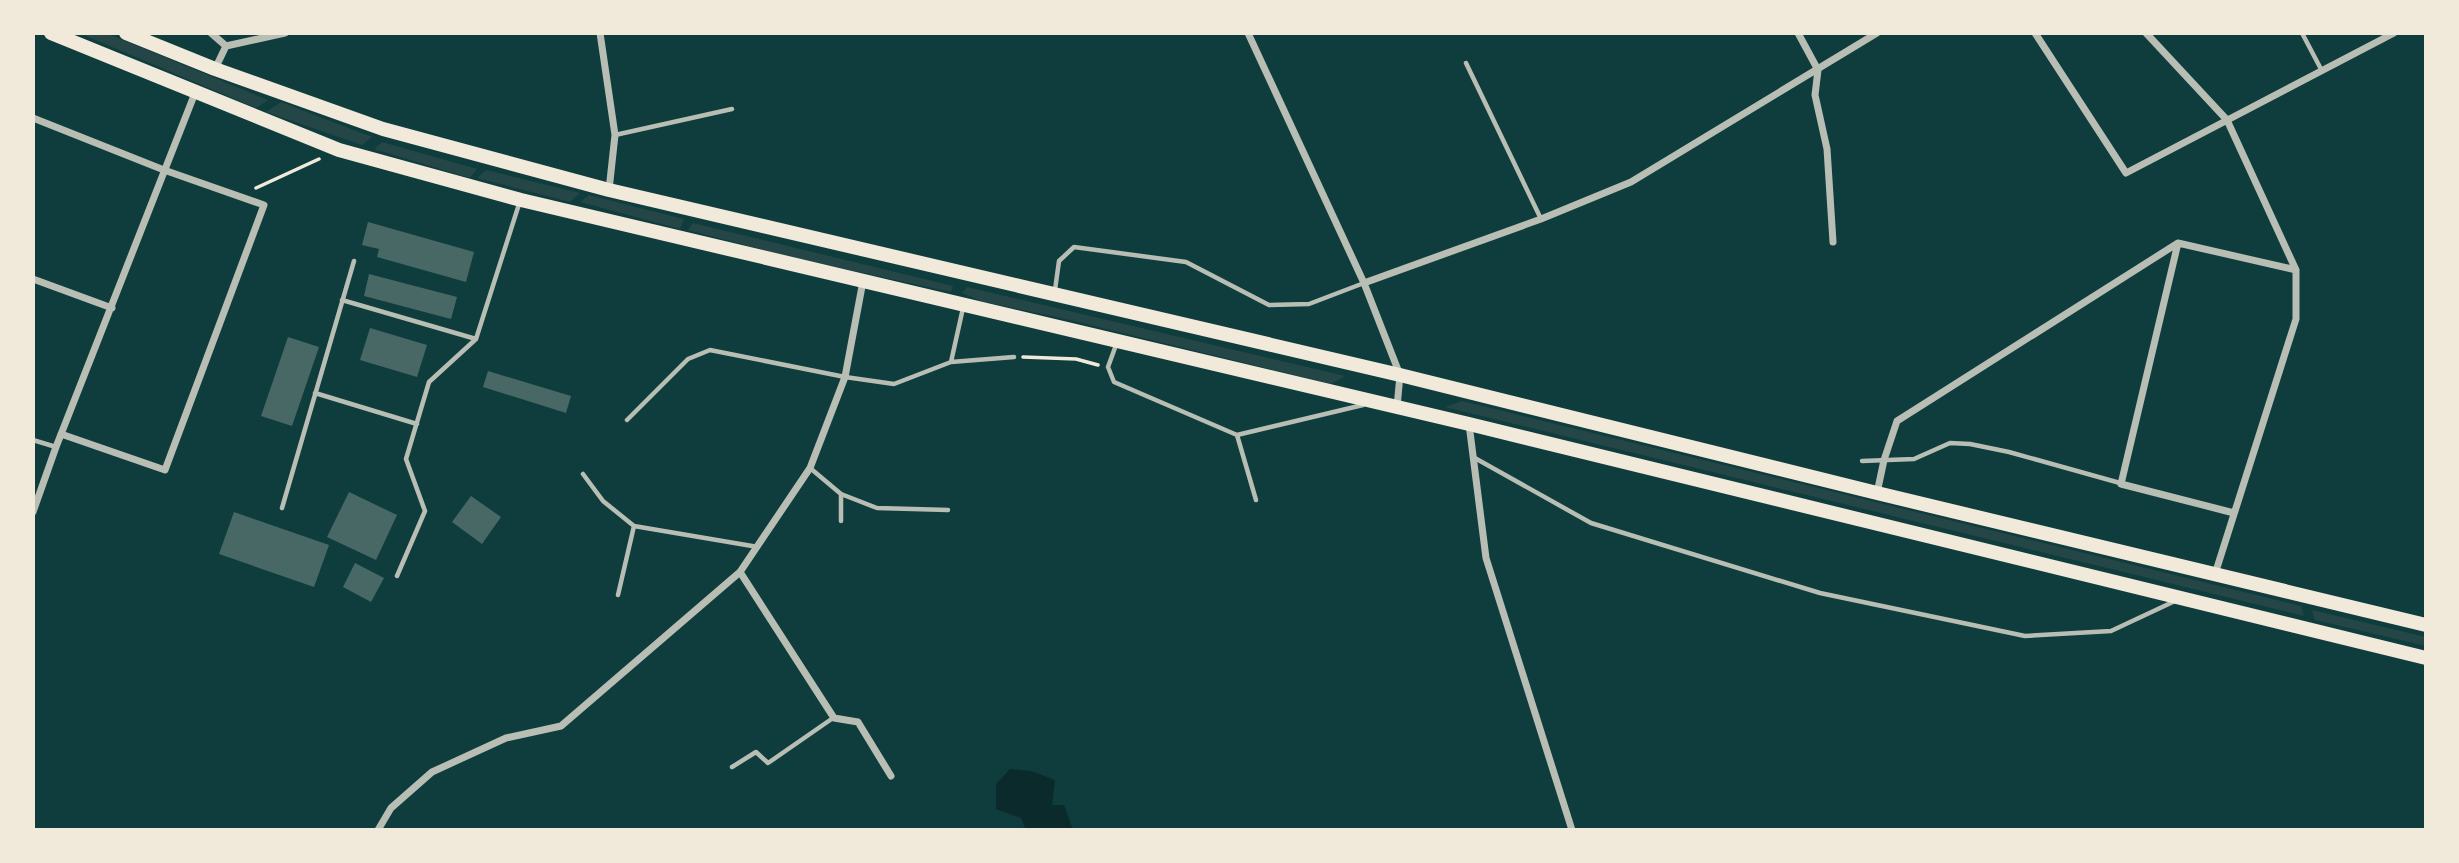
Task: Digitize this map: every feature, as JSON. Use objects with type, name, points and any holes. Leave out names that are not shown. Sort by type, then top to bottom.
[{"type":"highway","points":[[51,33],[339,150],[520,200],[1397,407],[2426,658]]},
{"type":"highway","points":[[126,33],[215,69],[383,129],[609,190],[1400,375],[2426,625]]},
{"type":"street","points":[[211,33],[226,46]]},
{"type":"street","points":[[226,46],[285,33]]},
{"type":"street","points":[[600,33],[615,135],[609,190]]},
{"type":"street","points":[[1248,33],[1364,283],[1400,375],[1397,407]]},
{"type":"street","points":[[1798,33],[1818,70],[1815,95],[1827,149],[1833,242]]},
{"type":"street","points":[[1364,283],[1541,219],[1631,182],[1878,33]]},
{"type":"street","points":[[2035,33],[2126,173],[2394,33]]},
{"type":"street","points":[[2146,33],[2227,120],[2296,270],[2296,319],[2215,575]]},
{"type":"street","points":[[215,69],[226,46]]},
{"type":"street","points":[[33,512],[55,447],[195,93]]},
{"type":"street","points":[[33,118],[164,170],[264,205],[165,470],[61,434]]},
{"type":"street","points":[[1877,493],[1897,421],[2178,243],[2296,270]]},
{"type":"street","points":[[2178,243],[2121,484],[2234,513]]},
{"type":"street","points":[[33,279],[112,307]]},
{"type":"street","points":[[377,830],[391,808],[432,772],[506,738],[561,726],[740,572],[810,468],[845,377],[863,281]]},
{"type":"street","points":[[1469,425],[1486,558],[1572,830]]},
{"type":"street","points":[[740,572],[834,718],[858,722],[891,776]]},
{"type":"lane","points":[[2302,33],[2322,71]]},
{"type":"lane","points":[[1466,63],[1541,219]]},
{"type":"lane","points":[[615,135],[732,109]]},
{"type":"lane","points":[[397,576],[425,511],[406,459],[429,382],[476,340],[520,200]]},
{"type":"lane","points":[[1054,294],[1059,261],[1074,247],[1186,262],[1269,305],[1309,304],[1364,283]]},
{"type":"lane","points":[[282,508],[354,261]]},
{"type":"lane","points":[[342,300],[476,340]]},
{"type":"lane","points":[[951,362],[963,304]]},
{"type":"lane","points":[[1117,341],[1108,367],[1114,382],[1237,435],[1374,402]]},
{"type":"lane","points":[[627,420],[688,359],[710,350],[845,377],[894,383],[951,362],[1014,357]]},
{"type":"lane","points":[[315,393],[416,424]]},
{"type":"lane","points":[[1237,435],[1256,499]]},
{"type":"lane","points":[[33,440],[55,447]]},
{"type":"lane","points":[[1862,461],[1914,459],[1950,443],[1969,443],[2121,484]]},
{"type":"lane","points":[[1473,457],[1591,523],[1820,593],[2025,636],[2111,631],[2179,599]]},
{"type":"lane","points":[[810,468],[841,494],[877,508],[948,510]]},
{"type":"lane","points":[[583,474],[603,501],[634,526],[758,547]]},
{"type":"lane","points":[[841,494],[841,521]]},
{"type":"lane","points":[[618,595],[634,526]]},
{"type":"lane","points":[[732,767],[757,752],[768,763],[834,718]]},
{"type":"path","points":[[239,196],[339,150]]},
{"type":"path","points":[[1014,357],[1076,359],[1108,367]]},
{"type":"shaded area","points":[[79,33],[106,33],[268,100],[256,108]]},
{"type":"shaded area","points":[[281,102],[372,137],[362,145],[266,112]]},
{"type":"shaded area","points":[[382,142],[477,169],[470,178],[374,149]]},
{"type":"shaded area","points":[[486,170],[580,193],[570,202],[477,178]]},
{"type":"shaded area","points":[[589,195],[684,219],[680,229],[580,202]]},
{"type":"shaded area","points":[[693,223],[953,286],[951,292],[790,257],[688,230]]},
{"type":"shaded area","points":[[967,287],[1345,376],[1331,384],[981,301],[962,293]]},
{"type":"shaded area","points":[[1462,401],[2301,606],[2304,616],[1445,407]]},
{"type":"shaded area","points":[[2312,610],[2426,637],[2426,646],[2315,620]]},
{"type":"shaded area","points":[[1010,769],[1031,771],[1055,780],[1052,805],[1064,805],[1073,830],[1026,830],[1021,818],[996,809],[996,784]]},
{"type":"building","points":[[368,222],[474,252],[466,282],[377,257],[379,249],[362,245]]},
{"type":"building","points":[[369,274],[457,297],[451,319],[364,296]]},
{"type":"building","points":[[370,328],[427,345],[417,377],[360,360]]},
{"type":"building","points":[[288,337],[319,347],[292,426],[261,416]]},
{"type":"building","points":[[488,371],[571,396],[566,413],[483,387]]},
{"type":"building","points":[[349,492],[397,515],[376,560],[327,537]]},
{"type":"building","points":[[471,496],[501,517],[482,544],[452,522]]},
{"type":"building","points":[[234,512],[329,545],[314,587],[219,554]]},
{"type":"building","points":[[355,563],[384,578],[371,602],[343,587]]}]
